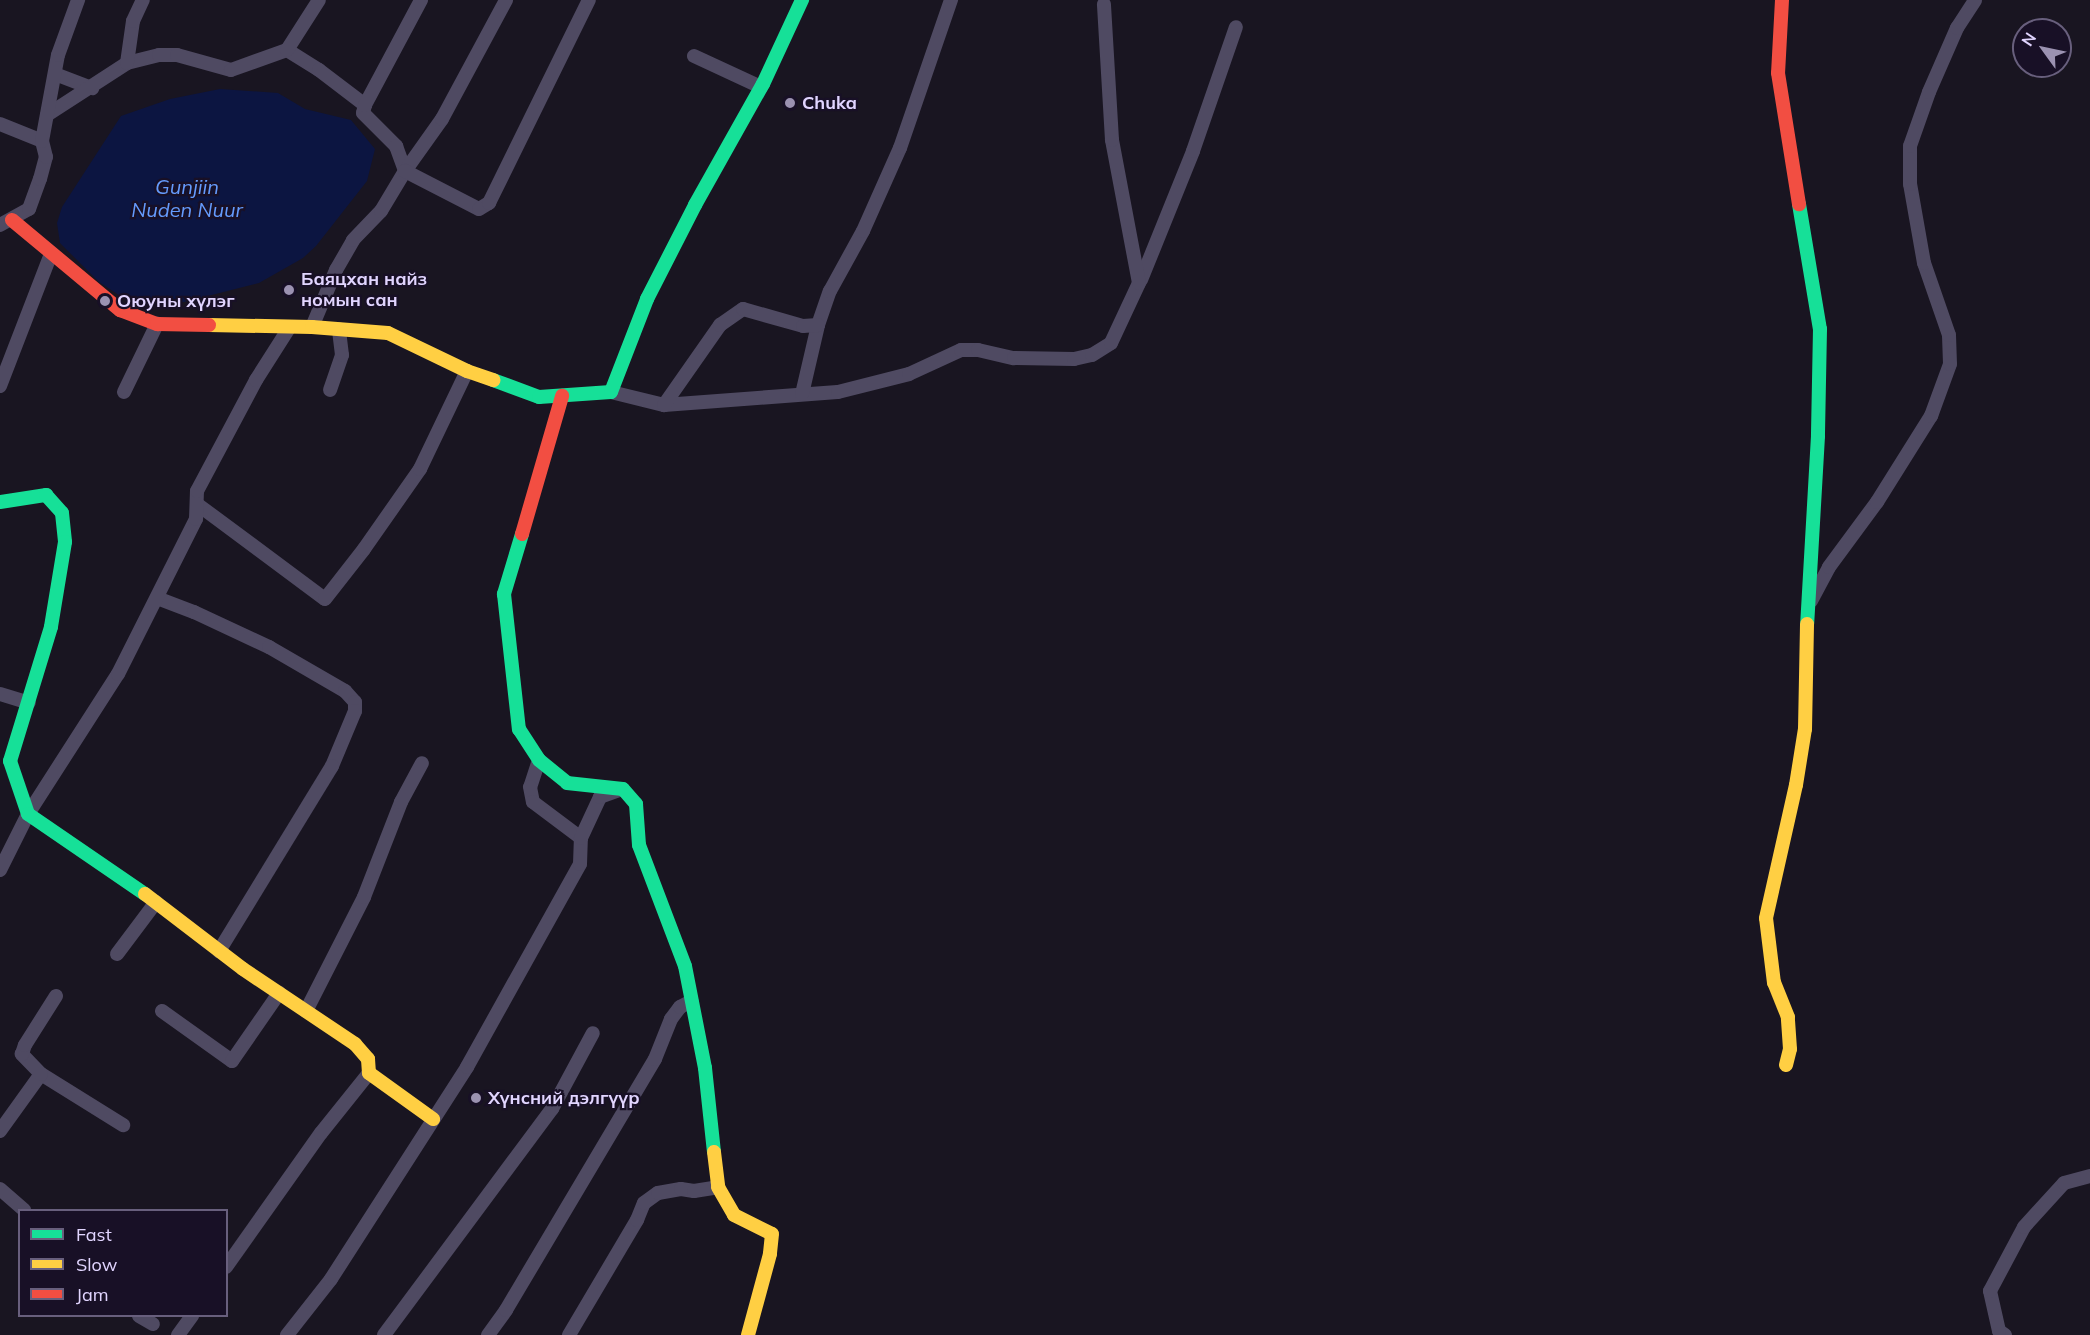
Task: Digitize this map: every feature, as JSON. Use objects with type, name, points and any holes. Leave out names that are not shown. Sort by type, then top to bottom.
[{"type":"street","points":[[78,0],[58,56],[42,141],[46,157],[29,209],[6,222],[51,254],[120,310],[157,324],[312,327],[388,333],[467,371],[539,397],[611,392],[664,405],[838,392],[909,374],[961,350],[978,350],[1014,358],[1052,360],[1092,355],[1111,343],[1139,284],[1193,151],[1236,27]]},
{"type":"street","points":[[127,63],[133,21],[143,0]]},
{"type":"street","points":[[47,115],[92,88],[127,63],[159,55],[177,55],[231,70],[287,50],[319,0]]},
{"type":"street","points":[[421,0],[365,105],[363,113],[396,146],[405,171],[479,209],[485,207],[589,0]]},
{"type":"street","points":[[312,327],[336,270],[353,240],[381,212],[405,171],[442,119],[506,0]]},
{"type":"street","points":[[611,392],[647,299],[695,205],[761,87],[802,0]]},
{"type":"street","points":[[802,394],[818,325],[830,291],[867,222],[900,148],[951,0]]},
{"type":"street","points":[[1782,0],[1778,73],[1820,329],[1818,436],[1808,608],[1805,729],[1796,785],[1766,918],[1774,983],[1788,1017],[1790,1049],[1786,1065]]},
{"type":"street","points":[[1808,608],[1829,567],[1877,502],[1931,416],[1950,364],[1950,335],[1924,263],[1910,184],[1910,146],[1929,92],[1952,39],[1975,0]]},
{"type":"street","points":[[1104,4],[1112,140],[1139,284],[1128,322]]},
{"type":"street","points":[[287,50],[319,70],[365,105]]},
{"type":"street","points":[[694,56],[761,87]]},
{"type":"street","points":[[55,74],[92,88]]},
{"type":"street","points":[[0,124],[42,141]]},
{"type":"street","points":[[0,386],[51,254]]},
{"type":"street","points":[[664,405],[720,325],[743,309],[803,326],[818,325]]},
{"type":"street","points":[[124,392],[157,324]]},
{"type":"street","points":[[0,870],[28,814],[118,674],[196,519],[197,491],[256,380],[289,328]]},
{"type":"street","points":[[330,390],[342,355],[339,329]]},
{"type":"street","points":[[197,504],[325,599],[364,549],[420,469],[467,371]]},
{"type":"street","points":[[562,396],[504,594],[519,729],[538,760],[567,783],[623,789],[636,804],[639,845],[685,966],[705,1068],[718,1187],[734,1215],[772,1234],[770,1254],[748,1335]]},
{"type":"street","points":[[0,502],[46,495],[62,513],[65,542],[54,606],[29,704],[10,761],[28,814],[156,902],[219,951],[355,1044],[368,1059],[369,1073],[321,1133],[228,1264]]},
{"type":"street","points":[[157,598],[194,612],[269,648],[345,691],[355,702],[355,711],[332,766],[219,951]]},
{"type":"street","points":[[0,694],[29,704]]},
{"type":"street","points":[[538,760],[530,787],[533,802],[581,838]]},
{"type":"street","points":[[306,1011],[364,897],[401,802],[422,763]]},
{"type":"street","points":[[287,1335],[331,1279],[467,1067],[580,864],[581,838],[600,797],[623,789]]},
{"type":"street","points":[[117,954],[156,902]]},
{"type":"street","points":[[162,1011],[232,1061],[279,993]]},
{"type":"street","points":[[56,996],[25,1045],[22,1054],[41,1074],[123,1125]]},
{"type":"street","points":[[488,1335],[506,1310],[655,1059],[671,1019],[680,1007],[692,1001]]},
{"type":"street","points":[[384,1335],[552,1109],[593,1033]]},
{"type":"street","points":[[369,1073],[433,1119]]},
{"type":"street","points":[[0,1131],[41,1074]]},
{"type":"street","points":[[2006,1335],[1999,1331],[1990,1291],[2024,1227],[2064,1183],[2090,1176]]},
{"type":"street","points":[[569,1335],[637,1220],[644,1203],[658,1193],[718,1187]]},
{"type":"street","points":[[0,1189],[23,1209]]},
{"type":"street","points":[[141,1317],[153,1324]]},
{"type":"street","points":[[178,1335],[191,1317]]},
{"type":"water","name":"Gunjiin Nuden Nuur","points":[[220,89],[278,93],[305,109],[351,120],[375,149],[367,181],[316,246],[303,258],[259,283],[184,302],[156,305],[131,303],[99,282],[60,243],[57,223],[62,207],[121,116],[170,99]]},
{"type":"traffic: fast","points":[[493,380],[539,397],[611,392],[647,299],[695,205],[763,84],[802,0]]},
{"type":"traffic: fast","points":[[1799,204],[1820,329],[1818,436],[1807,624]]},
{"type":"traffic: fast","points":[[0,502],[46,495],[62,513],[65,542],[51,627],[10,761],[28,814],[145,894]]},
{"type":"traffic: fast","points":[[522,534],[504,594],[519,729],[539,760],[567,783],[623,789],[636,804],[639,845],[685,966],[705,1068],[714,1152]]},
{"type":"traffic: slow","points":[[209,325],[312,327],[388,333],[467,371],[493,380]]},
{"type":"traffic: slow","points":[[1786,1065],[1790,1049],[1788,1017],[1774,983],[1766,918],[1796,785],[1805,729],[1807,624]]},
{"type":"traffic: slow","points":[[145,894],[243,969],[355,1044],[368,1059],[369,1073],[433,1119]]},
{"type":"traffic: slow","points":[[714,1152],[718,1187],[734,1215],[772,1234],[770,1254],[748,1335]]},
{"type":"traffic: jam","points":[[1782,0],[1778,73],[1799,204]]},
{"type":"traffic: jam","points":[[12,220],[120,310],[157,324],[209,325]]},
{"type":"traffic: jam","points":[[522,534],[562,396]]},
{"type":"place","name":"Chuka","points":[[790,103]]},
{"type":"place","name":"Баяцхан найз номын сан","points":[[289,290]]},
{"type":"place","name":"Оюуны хүлэг","points":[[105,301]]},
{"type":"place","name":"Хүнсний дэлгүүр","points":[[476,1098]]}]
